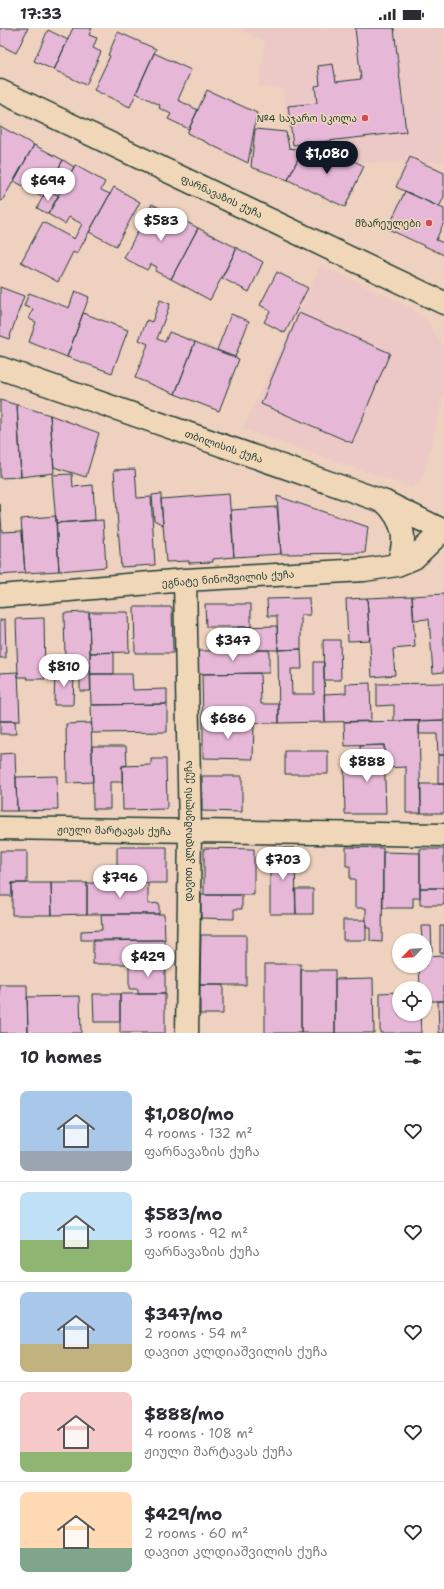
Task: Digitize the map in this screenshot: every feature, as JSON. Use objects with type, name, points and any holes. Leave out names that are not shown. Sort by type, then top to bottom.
[{"type":"street","name":"ფარნავაზის ქუჩა","points":[[0,91],[444,302]]},
{"type":"street","name":"თბილისის ქუჩა","points":[[0,368],[386,502],[444,530]]},
{"type":"street","points":[[386,502],[395,512],[401,525],[404,538],[402,552],[397,565]]},
{"type":"street","name":"ეგნატე ნინოშვილის ქუჩა","points":[[0,596],[185,580],[364,570],[397,565],[414,558],[444,530]]},
{"type":"street","name":"დავით კლდიაშვილის ქუჩა","points":[[185,580],[190,831],[187,1033]]},
{"type":"street","name":"ჟიული შარტავას ქუჩა","points":[[0,828],[444,835]]},
{"type":"shaded area","name":"№4 საჯარო სკოლა","points":[[236,28],[444,28],[444,161],[368,163],[290,147],[283,88],[259,87],[265,41]]},
{"type":"shaded area","points":[[321,265],[409,307],[426,320],[444,346],[444,394],[422,480],[411,487],[243,429]]},
{"type":"building","points":[[0,28],[28,28],[16,53],[0,45]]},
{"type":"building","points":[[73,28],[92,28],[89,35],[97,38],[93,48],[101,52],[86,85],[54,70]]},
{"type":"building","points":[[355,28],[394,28],[406,132],[293,145],[288,106],[317,103],[315,86],[320,85],[318,66],[333,64],[336,82],[361,79]]},
{"type":"building","points":[[48,30],[68,40],[54,70],[34,61]]},
{"type":"building","points":[[118,32],[156,49],[130,107],[94,90],[110,56],[108,55]]},
{"type":"building","points":[[154,53],[191,70],[178,100],[198,110],[189,129],[168,119],[171,114],[159,108],[160,105],[136,93]]},
{"type":"building","points":[[207,90],[257,113],[248,163],[187,133]]},
{"type":"building","points":[[0,126],[34,145],[2,201],[0,200]]},
{"type":"building","points":[[255,129],[286,132],[289,148],[302,150],[288,180],[251,167]]},
{"type":"building","points":[[34,145],[63,160],[43,197],[14,181]]},
{"type":"building","points":[[327,148],[364,166],[345,207],[288,180],[302,150],[322,159]]},
{"type":"building","points":[[410,157],[444,173],[444,197],[439,207],[396,187]]},
{"type":"building","points":[[63,160],[74,167],[64,186],[52,180]]},
{"type":"building","points":[[75,165],[105,182],[101,190],[110,194],[77,254],[73,252],[58,282],[21,262],[43,222],[74,239],[82,224],[69,217],[65,224],[48,214]]},
{"type":"building","points":[[114,187],[140,202],[116,246],[89,232]]},
{"type":"building","points":[[47,189],[59,196],[48,214],[37,208]]},
{"type":"building","points":[[405,191],[444,209],[444,222],[436,240],[444,243],[444,255],[388,229]]},
{"type":"building","points":[[152,204],[198,228],[171,279],[155,271],[157,267],[151,264],[147,270],[124,258]]},
{"type":"building","points":[[198,228],[237,248],[210,300],[171,279]]},
{"type":"building","points":[[237,248],[263,262],[249,292],[222,278]]},
{"type":"building","points":[[277,272],[308,288],[285,333],[264,322],[270,311],[260,305]]},
{"type":"building","points":[[0,287],[24,296],[9,339],[0,336]]},
{"type":"building","points":[[75,291],[89,297],[67,357],[29,342],[36,322],[29,319],[33,309],[24,306],[29,293],[69,308]]},
{"type":"building","points":[[160,300],[170,304],[157,339],[165,342],[169,332],[195,342],[175,394],[135,378],[148,344],[139,340],[147,320],[152,322]]},
{"type":"building","points":[[83,313],[128,330],[112,373],[67,357]]},
{"type":"building","points":[[299,313],[390,353],[352,443],[261,404]]},
{"type":"building","points":[[231,314],[249,321],[235,357],[217,350]]},
{"type":"building","points":[[195,342],[239,359],[219,411],[175,394]]},
{"type":"building","points":[[0,400],[17,405],[21,477],[0,478]]},
{"type":"building","points":[[17,405],[50,415],[54,473],[21,477]]},
{"type":"building","points":[[50,415],[99,433],[86,477],[54,467]]},
{"type":"building","points":[[135,469],[137,498],[151,497],[155,565],[121,567],[114,470]]},
{"type":"building","points":[[72,474],[73,487],[93,485],[95,520],[56,523],[52,475]]},
{"type":"building","points":[[161,494],[163,525],[154,520],[152,495]]},
{"type":"building","points":[[229,494],[234,557],[213,559],[213,562],[166,562],[161,499]]},
{"type":"building","points":[[277,496],[368,527],[365,553],[281,554]]},
{"type":"building","points":[[0,504],[2,532],[22,531],[25,573],[0,575]]},
{"type":"building","points":[[277,507],[281,554],[234,557],[231,510]]},
{"type":"building","points":[[56,516],[59,571],[25,573],[21,519]]},
{"type":"building","points":[[103,520],[106,567],[59,571],[56,523]]},
{"type":"building","points":[[444,594],[444,672],[433,673],[429,619],[414,620],[412,596]]},
{"type":"building","points":[[412,596],[415,647],[393,649],[395,675],[372,677],[367,598]]},
{"type":"building","points":[[309,598],[310,615],[301,615],[301,649],[278,650],[277,616],[268,616],[267,599]]},
{"type":"building","points":[[367,598],[370,640],[348,641],[346,599]]},
{"type":"building","points":[[205,604],[251,604],[251,627],[206,627]]},
{"type":"building","points":[[134,607],[172,607],[173,653],[135,653]]},
{"type":"building","points":[[89,612],[91,691],[80,691],[80,668],[76,668],[76,658],[65,658],[64,613]]},
{"type":"building","points":[[89,612],[128,612],[129,652],[90,653]]},
{"type":"building","points":[[44,618],[45,679],[27,679],[28,677],[18,677],[16,619]]},
{"type":"building","points":[[5,619],[6,658],[0,658],[0,620]]},
{"type":"building","points":[[277,626],[278,650],[238,650],[238,627]]},
{"type":"building","points":[[323,640],[340,640],[341,680],[324,680]]},
{"type":"building","points":[[301,649],[302,669],[291,669],[292,694],[314,694],[314,662],[324,662],[325,722],[279,723],[278,650]]},
{"type":"building","points":[[269,650],[269,673],[198,674],[197,651]]},
{"type":"building","points":[[114,652],[114,674],[90,674],[90,653]]},
{"type":"building","points":[[55,670],[74,671],[73,705],[54,705]]},
{"type":"building","points":[[18,672],[20,721],[0,721],[0,673]]},
{"type":"building","points":[[260,673],[261,704],[279,704],[279,723],[203,722],[202,674]]},
{"type":"building","points":[[90,674],[132,674],[133,690],[167,689],[167,704],[91,705]]},
{"type":"building","points":[[370,683],[371,721],[325,722],[324,694],[346,693],[346,684]]},
{"type":"building","points":[[444,683],[444,720],[394,721],[394,705],[377,706],[377,684]]},
{"type":"building","points":[[167,704],[167,732],[92,733],[91,705]]},
{"type":"building","points":[[444,720],[444,755],[438,755],[437,734],[419,734],[419,721]]},
{"type":"building","points":[[0,721],[15,721],[16,734],[0,734]]},
{"type":"building","points":[[419,721],[421,813],[406,813],[406,767],[385,768],[384,745],[345,746],[344,722]]},
{"type":"building","points":[[203,722],[254,723],[253,759],[203,758]]},
{"type":"building","points":[[91,723],[93,782],[67,783],[66,724]]},
{"type":"building","points":[[384,745],[386,814],[345,814],[344,767],[361,767],[360,746]]},
{"type":"building","points":[[92,746],[126,746],[127,765],[122,766],[122,782],[110,782],[110,809],[93,809]]},
{"type":"building","points":[[285,751],[328,751],[328,774],[285,774]]},
{"type":"building","points":[[15,753],[17,811],[0,811],[0,754]]},
{"type":"building","points":[[438,755],[444,755],[444,784],[438,784]]},
{"type":"building","points":[[151,759],[166,759],[167,809],[123,810],[122,766],[151,765]]},
{"type":"building","points":[[57,776],[58,810],[17,811],[16,777]]},
{"type":"building","points":[[202,776],[242,776],[242,812],[202,811]]},
{"type":"building","points":[[421,784],[444,784],[444,813],[421,813]]},
{"type":"building","points":[[117,847],[167,847],[167,883],[117,883]]},
{"type":"building","points":[[346,847],[383,848],[382,942],[370,941],[370,928],[366,928],[366,908],[355,908],[355,879],[350,879],[350,866],[346,866]]},
{"type":"building","points":[[204,848],[254,849],[254,895],[204,895]]},
{"type":"building","points":[[270,848],[295,848],[296,914],[270,914]]},
{"type":"building","points":[[420,849],[444,849],[444,888],[420,888]]},
{"type":"building","points":[[0,851],[27,851],[27,883],[12,883],[12,896],[0,896]]},
{"type":"building","points":[[383,852],[420,853],[420,898],[413,898],[413,908],[383,908]]},
{"type":"building","points":[[12,883],[51,883],[52,915],[12,915]]},
{"type":"building","points":[[51,883],[87,883],[87,914],[52,915]]},
{"type":"building","points":[[87,883],[148,883],[148,904],[159,903],[159,914],[87,914]]},
{"type":"building","points":[[420,888],[444,888],[444,905],[420,905]]},
{"type":"building","points":[[295,889],[313,889],[313,914],[296,914]]},
{"type":"building","points":[[201,895],[242,895],[242,909],[234,909],[234,919],[201,918]]},
{"type":"building","points":[[101,914],[164,914],[165,940],[81,940],[81,931],[102,930]]},
{"type":"building","points":[[343,920],[366,920],[366,940],[343,940]]},
{"type":"building","points":[[421,926],[431,926],[431,933],[422,933]]},
{"type":"building","points":[[440,926],[444,926],[444,953],[440,953]]},
{"type":"building","points":[[201,935],[246,935],[246,985],[200,985]]},
{"type":"building","points":[[165,940],[165,964],[93,964],[93,941]]},
{"type":"building","points":[[444,956],[444,1001],[432,1001],[432,981],[420,981],[419,973],[432,973],[432,957]]},
{"type":"building","points":[[129,964],[165,964],[165,994],[138,994],[138,989],[129,989]]},
{"type":"building","points":[[265,964],[301,964],[301,1033],[265,1033]]},
{"type":"building","points":[[301,970],[335,970],[335,1033],[301,1033]]},
{"type":"building","points":[[373,978],[374,1033],[335,1033],[335,979]]},
{"type":"building","points":[[0,985],[27,985],[28,1033],[0,1033]]},
{"type":"building","points":[[200,985],[223,985],[223,1014],[200,1014]]},
{"type":"building","points":[[392,992],[392,1021],[420,1021],[421,1033],[380,1033],[380,993]]},
{"type":"building","points":[[93,994],[120,994],[120,1022],[94,1022]]},
{"type":"building","points":[[120,994],[165,994],[165,1033],[120,1033]]},
{"type":"building","points":[[80,996],[81,1033],[28,1033],[27,997]]},
{"type":"building","points":[[438,1001],[444,1001],[444,1033],[439,1033]]},
{"type":"place","name":"№4 საჯარო სკოლა","points":[[365,118]]},
{"type":"place","name":"მზარეულები","points":[[429,223]]}]
